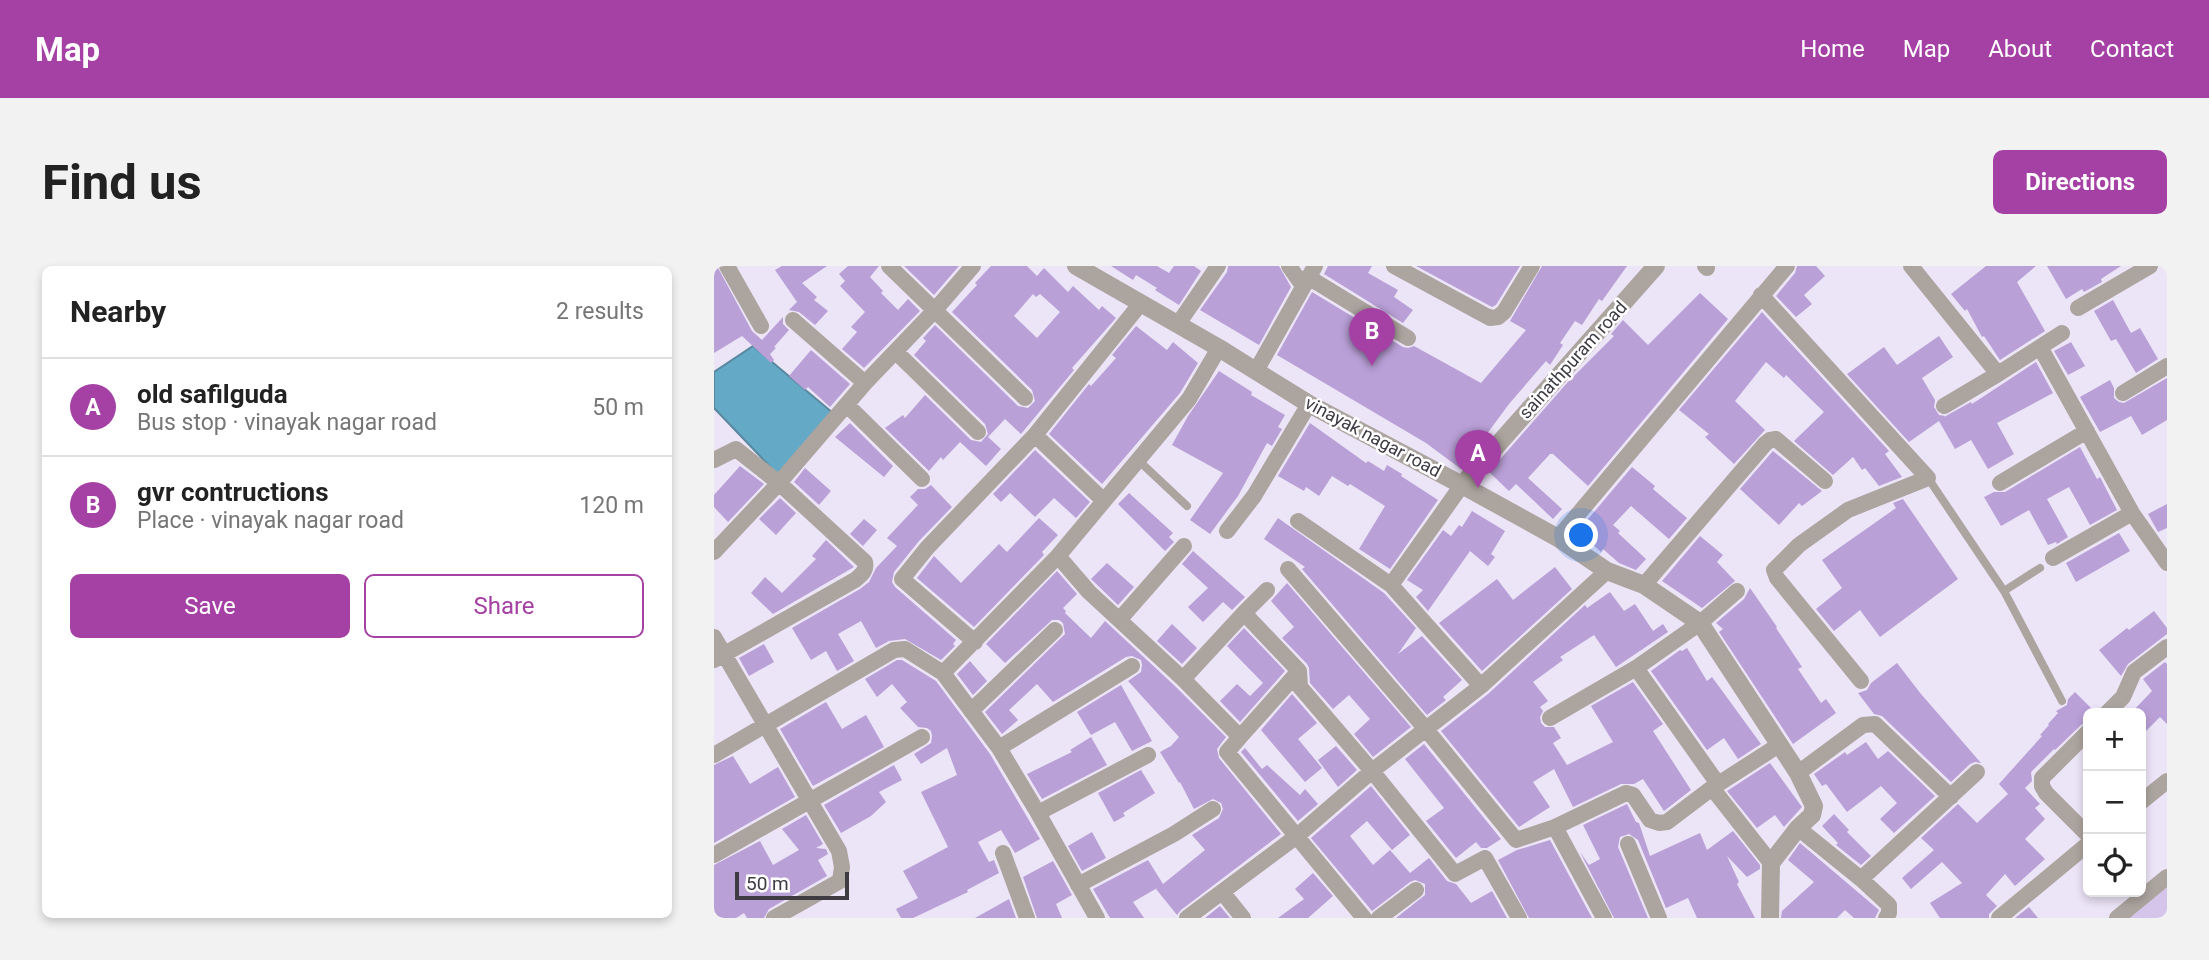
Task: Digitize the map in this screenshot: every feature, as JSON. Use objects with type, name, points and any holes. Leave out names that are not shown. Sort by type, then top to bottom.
[{"type":"street","points":[[727,266],[761,326]]},
{"type":"street","points":[[889,266],[1025,398]]},
{"type":"street","points":[[714,552],[973,266]]},
{"type":"street","name":"vinayak nagar road","points":[[1076,266],[1219,348],[1309,404],[1558,538],[1607,571],[1644,585],[1700,623],[1798,772],[1814,806],[1812,815],[1798,828],[1771,863]]},
{"type":"street","points":[[1178,324],[1219,266]]},
{"type":"street","points":[[1289,266],[1408,338]]},
{"type":"street","points":[[1394,266],[1490,318],[1498,317],[1504,312],[1532,266]]},
{"type":"street","points":[[1421,281],[1429,266]]},
{"type":"street","name":"sainathpuram road","points":[[1462,485],[1656,266]]},
{"type":"street","points":[[1558,538],[1787,266]]},
{"type":"street","points":[[1911,266],[1998,374]]},
{"type":"street","points":[[2078,308],[2150,266]]},
{"type":"street","points":[[1256,372],[1309,276]]},
{"type":"street","points":[[1761,295],[1928,478],[1847,510],[1800,545],[1774,570],[1777,578],[1861,681]]},
{"type":"street","points":[[975,642],[902,579],[927,548],[1035,435],[1141,303]]},
{"type":"street","points":[[793,320],[865,383]]},
{"type":"street","points":[[1944,406],[2062,333]]},
{"type":"street","points":[[2040,347],[2132,513],[2167,563]]},
{"type":"street","points":[[943,673],[1058,556],[1189,399],[1219,348]]},
{"type":"street","points":[[896,352],[978,432]]},
{"type":"street","points":[[2123,393],[2167,366]]},
{"type":"street","points":[[1227,531],[1254,496],[1309,404]]},
{"type":"street","points":[[847,405],[922,479]]},
{"type":"street","points":[[2000,483],[2087,431]]},
{"type":"street","points":[[1035,435],[1103,500]]},
{"type":"street","points":[[1644,585],[1770,440],[1776,439],[1825,481]]},
{"type":"street","points":[[714,460],[736,449],[779,483],[865,562],[866,566],[855,580],[719,657]]},
{"type":"street","points":[[1391,585],[1462,485]]},
{"type":"street","points":[[2046,563],[2132,513]]},
{"type":"street","points":[[1298,521],[1391,585],[1481,686]]},
{"type":"street","points":[[1120,619],[1184,546]]},
{"type":"street","points":[[1058,556],[1089,592],[1183,679],[1240,737]]},
{"type":"street","points":[[1288,569],[1425,728],[1516,840],[1555,827],[1626,793],[1633,794],[1650,821],[1667,822],[1715,786],[1779,745]]},
{"type":"street","points":[[1187,918],[1297,836],[1372,771],[1481,686],[1607,571]]},
{"type":"street","points":[[1183,679],[1267,590]]},
{"type":"street","points":[[1550,718],[1636,668],[1700,623],[1737,591]]},
{"type":"street","points":[[1244,613],[1299,671],[1300,687],[1455,874],[1485,858],[1519,918]]},
{"type":"street","points":[[971,711],[1055,631]]},
{"type":"street","points":[[714,637],[719,657],[766,725],[839,851],[842,875],[840,881],[774,918]]},
{"type":"street","points":[[2112,708],[2123,697],[2134,672],[2167,647]]},
{"type":"street","points":[[714,755],[894,650],[905,649],[943,673],[999,748],[1097,918]]},
{"type":"street","points":[[999,748],[1132,666]]},
{"type":"street","points":[[1636,668],[1715,786],[1771,863],[1770,918]]},
{"type":"street","points":[[1299,671],[1227,752],[1360,913],[1342,918]]},
{"type":"street","points":[[1798,772],[1863,725],[1875,724],[1951,797]]},
{"type":"street","points":[[714,855],[922,737]]},
{"type":"street","points":[[2083,737],[2042,778],[2042,786],[2087,834]]},
{"type":"street","points":[[1038,813],[1148,755]]},
{"type":"street","points":[[1861,879],[1977,772]]},
{"type":"street","points":[[2146,798],[2167,780]]},
{"type":"street","points":[[1078,884],[1174,834],[1213,809]]},
{"type":"street","points":[[1555,827],[1604,918]]},
{"type":"street","points":[[1798,828],[1889,905],[1886,918]]},
{"type":"street","points":[[1628,844],[1659,918]]},
{"type":"street","points":[[1999,918],[2083,848]]},
{"type":"street","points":[[1003,853],[1027,918]]},
{"type":"street","points":[[2117,918],[2167,877]]},
{"type":"street","points":[[1379,918],[1416,891]]},
{"type":"street","points":[[1223,893],[1243,918]]},
{"type":"lane","points":[[1138,460],[1187,506]]},
{"type":"lane","points":[[1928,478],[2004,590],[2062,701]]},
{"type":"lane","points":[[2004,590],[2046,563]]},
{"type":"shaded area","points":[[2167,886],[2167,918],[2126,918]]},
{"type":"water","points":[[753,346],[833,413],[779,476],[714,408],[714,372]]},
{"type":"building","points":[[714,266],[717,266],[752,331],[762,340],[783,317],[783,324],[789,330],[770,354],[774,360],[771,363],[742,336],[714,353]]},
{"type":"building","points":[[782,266],[827,266],[802,283],[817,297],[814,300],[828,311],[815,325],[799,312],[789,310],[797,302],[775,270]]},
{"type":"building","points":[[848,266],[879,266],[870,277],[883,291],[881,293],[898,310],[908,299],[920,311],[864,368],[842,349],[857,332],[851,327],[865,312],[840,286],[845,281],[839,274]]},
{"type":"building","points":[[904,266],[959,266],[934,295]]},
{"type":"building","points":[[991,266],[1027,266],[1037,276],[1044,268],[1068,292],[1073,286],[1099,310],[1102,306],[1116,318],[1072,368],[1074,370],[1021,434],[1005,419],[988,437],[1001,449],[986,466],[960,442],[929,471],[885,428],[903,415],[905,418],[925,395],[971,440],[981,442],[988,434],[985,424],[914,355],[926,341],[923,338],[935,325],[1018,406],[1028,408],[1035,401],[1032,390],[952,312],[977,285],[975,283]],"holes":[[[1033,294],[1036,297],[1040,294],[1060,312],[1037,338],[1014,316]]]},
{"type":"building","points":[[1111,266],[1157,266],[1169,273],[1174,266],[1194,266],[1201,271],[1179,305],[1136,275],[1133,280]]},
{"type":"building","points":[[1228,266],[1279,266],[1291,287],[1259,345],[1200,310],[1227,272]]},
{"type":"building","points":[[1328,266],[1372,266],[1368,273],[1398,290],[1394,297],[1413,310],[1403,323],[1324,274]]},
{"type":"building","points":[[1416,266],[1520,266],[1496,305],[1492,307]]},
{"type":"building","points":[[1542,266],[1627,266],[1602,301],[1599,299],[1582,325],[1575,321],[1560,343],[1563,345],[1550,365],[1546,361],[1509,404],[1461,469],[1426,443],[1277,355],[1312,292],[1403,347],[1414,346],[1481,383],[1526,330],[1510,321]]},
{"type":"building","points":[[1797,266],[1816,266],[1825,276],[1804,295],[1812,304],[1796,317],[1776,296],[1795,273]]},
{"type":"building","points":[[1986,266],[2036,266],[2017,282],[2045,331],[2000,360],[1984,336],[1982,337],[1967,309],[1965,311],[1951,294]]},
{"type":"building","points":[[2047,266],[2121,266],[2101,279],[2102,282],[2084,292],[2082,289],[2066,299]]},
{"type":"building","points":[[1700,293],[1728,319],[1588,486],[1553,454],[1528,478],[1562,509],[1553,519],[1516,484],[1509,491],[1489,472],[1567,383],[1614,336],[1611,334],[1623,320],[1648,345]]},
{"type":"building","points":[[2113,300],[2131,333],[2140,328],[2158,359],[2136,373],[2116,339],[2111,341],[2094,311]]},
{"type":"building","points":[[1762,312],[1889,451],[1885,454],[1902,477],[1879,486],[1853,457],[1833,475],[1794,441],[1824,412],[1786,375],[1784,378],[1766,362],[1735,401],[1765,430],[1734,464],[1705,437],[1709,434],[1679,410]]},
{"type":"building","points":[[1136,326],[1167,350],[1173,342],[1198,363],[1180,393],[1102,484],[1049,434],[1089,384],[1091,386],[1116,358],[1112,355]]},
{"type":"building","points":[[1939,336],[1953,357],[1922,378],[1935,400],[1934,407],[1939,415],[1944,417],[1971,402],[1972,404],[2036,362],[2053,393],[1997,423],[2014,454],[1988,469],[1971,440],[1955,449],[1939,421],[1909,442],[1847,374],[1884,347],[1897,365]]},
{"type":"building","points":[[2071,342],[2085,366],[2068,375],[2054,351]]},
{"type":"building","points":[[811,350],[850,384],[830,407],[808,387],[805,390],[789,376]]},
{"type":"building","points":[[1219,371],[1252,392],[1251,395],[1285,415],[1278,427],[1282,429],[1272,446],[1267,443],[1238,496],[1210,534],[1190,520],[1223,473],[1172,445]]},
{"type":"building","points":[[2167,378],[2167,420],[2142,435],[2131,416],[2100,432],[2080,397],[2110,380],[2114,388],[2114,398],[2124,403]]},
{"type":"building","points":[[850,423],[893,466],[884,477],[835,437]]},
{"type":"building","points":[[1310,423],[1366,463],[1368,461],[1384,471],[1387,465],[1438,500],[1390,569],[1359,549],[1385,506],[1332,476],[1319,496],[1306,487],[1304,491],[1278,476]]},
{"type":"building","points":[[2080,447],[2117,510],[2090,525],[2069,487],[2047,499],[2068,537],[2057,544],[2048,545],[2029,510],[2001,526],[1984,497],[1994,492],[2005,492]]},
{"type":"building","points":[[1035,450],[1090,502],[1076,518],[1054,498],[1035,517],[1010,493],[1001,502],[993,494]]},
{"type":"building","points":[[1773,451],[1822,491],[1802,506],[1799,503],[1779,525],[1740,489]]},
{"type":"building","points":[[740,466],[764,484],[728,522],[714,507],[714,495]]},
{"type":"building","points":[[1632,467],[1687,518],[1669,539],[1631,506],[1613,525],[1646,559],[1636,570],[1619,563],[1603,549],[1601,552],[1578,531]]},
{"type":"building","points":[[805,468],[831,491],[819,505],[794,482]]},
{"type":"building","points":[[931,485],[952,507],[894,572],[892,582],[956,640],[953,644],[955,646],[941,660],[905,639],[889,641],[876,648],[861,621],[838,634],[854,661],[837,671],[826,651],[811,660],[792,628],[869,582],[876,568],[897,546],[887,538],[918,505],[910,497],[918,489]]},
{"type":"building","points":[[1129,493],[1173,533],[1169,537],[1174,542],[1165,551],[1118,504]]},
{"type":"building","points":[[780,498],[796,513],[776,535],[759,519]]},
{"type":"building","points":[[1903,499],[1958,579],[1880,637],[1860,610],[1834,631],[1816,609],[1842,588],[1822,560],[1896,508],[1893,503]]},
{"type":"building","points":[[2167,504],[2167,528],[2158,532],[2148,514]]},
{"type":"building","points":[[1472,511],[1505,531],[1491,554],[1495,557],[1488,566],[1470,551],[1428,611],[1416,597],[1423,590],[1407,580],[1443,530],[1451,536],[1459,525],[1462,527]]},
{"type":"building","points":[[1039,518],[1058,535],[1042,552],[1044,555],[974,627],[917,578],[934,556],[961,583],[999,544],[1007,552]]},
{"type":"building","points":[[1278,518],[1384,593],[1416,628],[1398,654],[1422,636],[1462,680],[1443,697],[1446,700],[1427,715],[1302,569],[1305,567],[1264,539]]},
{"type":"building","points":[[864,519],[877,530],[863,546],[850,534]]},
{"type":"building","points":[[2119,533],[2130,551],[2076,582],[2066,563]]},
{"type":"building","points":[[1700,536],[1723,555],[1717,562],[1735,581],[1702,608],[1662,581]]},
{"type":"building","points":[[826,540],[854,567],[773,614],[751,593],[765,577],[782,593],[816,559],[812,556]]},
{"type":"building","points":[[1193,551],[1245,597],[1232,610],[1223,602],[1203,622],[1188,607],[1208,588],[1182,564]]},
{"type":"building","points":[[1107,563],[1134,587],[1118,605],[1091,579]]},
{"type":"building","points":[[1555,567],[1572,589],[1482,671],[1439,623],[1497,579],[1513,600]]},
{"type":"building","points":[[1057,571],[1077,594],[1063,608],[1065,613],[1091,638],[1105,621],[1226,737],[1217,749],[1219,758],[1281,834],[1177,915],[1156,889],[1159,887],[1133,902],[1144,918],[1110,918],[1093,889],[1148,860],[1163,884],[1205,850],[1192,835],[1219,818],[1223,809],[1221,803],[1213,799],[1194,809],[1160,752],[1171,746],[1179,737],[1128,681],[1141,672],[1141,660],[1132,656],[1126,657],[1053,702],[1037,684],[1009,710],[1018,720],[1002,734],[985,712],[1065,634],[1063,623],[1052,620],[1005,663],[986,644]]},
{"type":"building","points":[[1287,583],[1411,727],[1373,757],[1354,734],[1370,719],[1349,695],[1333,709],[1310,683],[1307,664],[1282,638],[1294,627],[1271,601]]},
{"type":"building","points":[[1750,588],[1802,667],[1798,669],[1821,703],[1826,699],[1836,713],[1793,744],[1719,632],[1723,629],[1716,623],[1744,599]]},
{"type":"building","points":[[1610,592],[1624,611],[1635,604],[1653,631],[1663,624],[1668,632],[1616,667],[1594,635],[1560,657],[1563,660],[1533,682],[1548,701],[1540,707],[1543,711],[1541,723],[1545,727],[1554,727],[1561,738],[1553,743],[1567,765],[1613,742],[1591,706],[1633,682],[1663,724],[1653,731],[1691,790],[1664,811],[1643,779],[1634,784],[1621,784],[1573,807],[1554,769],[1533,782],[1550,807],[1519,827],[1441,731],[1488,694],[1585,605],[1587,608]]},
{"type":"building","points":[[2154,611],[2167,628],[2167,634],[2128,664],[2121,676],[2099,650]]},
{"type":"building","points":[[1172,624],[1197,648],[1182,664],[1157,641]]},
{"type":"building","points":[[1244,628],[1285,671],[1240,722],[1220,701],[1237,684],[1250,696],[1263,683],[1227,646]]},
{"type":"building","points":[[764,644],[774,662],[749,676],[739,658]]},
{"type":"building","points":[[1687,648],[1707,681],[1712,677],[1761,744],[1738,759],[1724,738],[1707,750],[1651,671]]},
{"type":"building","points":[[897,660],[902,660],[936,681],[990,754],[1040,839],[1015,853],[1001,830],[978,842],[989,862],[994,860],[999,873],[967,890],[968,892],[913,918],[901,918],[896,909],[918,898],[903,871],[948,847],[921,792],[957,775],[947,748],[921,764],[914,754],[931,743],[931,731],[918,727],[900,708],[907,702],[892,684],[877,697],[865,679]]},
{"type":"building","points":[[970,661],[987,681],[973,695],[957,674]]},
{"type":"building","points":[[2165,662],[2167,664],[2167,724],[2160,717],[2146,731],[2146,708],[2136,708],[2152,691],[2143,679]]},
{"type":"building","points":[[1897,663],[1981,763],[1970,764],[1951,782],[1882,716],[1874,714],[1858,693],[1867,690],[1871,683]]},
{"type":"building","points":[[1121,685],[1152,741],[1132,751],[1115,722],[1091,735],[1077,712]]},
{"type":"building","points":[[2075,692],[2091,708],[2083,708],[2083,724],[2031,772],[2032,781],[2025,788],[2040,804],[2035,808],[2045,819],[2025,839],[2045,859],[2015,886],[2005,874],[1986,895],[1997,906],[1989,914],[1989,918],[1940,918],[1930,903],[1962,883],[1942,862],[1911,889],[1902,878],[1934,850],[1921,838],[1958,804],[1977,823],[2008,794],[1999,784],[2042,736],[2040,735],[2058,713],[2056,711],[2067,705],[2068,699]]},
{"type":"building","points":[[1292,694],[1317,723],[1298,739],[1322,768],[1305,782],[1261,730]]},
{"type":"building","points":[[826,702],[842,729],[866,715],[884,747],[813,786],[780,729]]},
{"type":"building","points":[[1091,737],[1107,765],[1042,799],[1027,774],[1072,752],[1070,750]]},
{"type":"building","points":[[1866,742],[1878,759],[1888,751],[1935,796],[1894,833],[1880,819],[1897,803],[1881,786],[1847,812],[1826,784],[1822,786],[1814,774],[1845,752],[1847,755]]},
{"type":"building","points":[[1424,744],[1501,839],[1487,848],[1481,848],[1476,842],[1456,858],[1426,821],[1444,808],[1405,759]]},
{"type":"building","points":[[1336,746],[1357,770],[1338,787],[1318,760]]},
{"type":"building","points":[[1245,748],[1262,769],[1267,765],[1300,795],[1305,789],[1318,804],[1298,821],[1241,752]]},
{"type":"building","points":[[733,756],[750,784],[778,767],[795,797],[714,843],[714,765]]},
{"type":"building","points":[[1770,763],[1802,807],[1784,827],[1775,815],[1757,828],[1727,791]]},
{"type":"building","points":[[894,765],[902,780],[879,792],[886,802],[871,816],[841,833],[824,805]]},
{"type":"building","points":[[1141,770],[1155,793],[1123,813],[1125,816],[1114,822],[1098,793]]},
{"type":"building","points":[[1371,786],[1410,835],[1392,850],[1367,821],[1350,836],[1373,865],[1390,850],[1410,873],[1429,858],[1447,881],[1456,884],[1471,903],[1492,891],[1507,918],[1396,918],[1425,895],[1425,884],[1415,880],[1372,911],[1311,838]]},
{"type":"building","points":[[1627,804],[1639,823],[1650,856],[1700,833],[1707,850],[1733,831],[1760,865],[1760,869],[1747,877],[1727,856],[1739,882],[1737,884],[1755,918],[1697,918],[1688,898],[1666,908],[1638,840],[1629,834],[1620,837],[1618,847],[1648,918],[1614,918],[1580,852],[1589,865],[1600,859],[1583,825]]},
{"type":"building","points":[[1834,814],[1849,830],[1847,832],[1871,856],[1861,865],[1836,845],[1838,843],[1822,826]]},
{"type":"building","points":[[806,815],[823,844],[816,848],[826,849],[828,854],[818,860],[827,876],[769,909],[764,918],[747,918],[744,913],[736,918],[718,918],[714,911],[714,865],[760,841],[773,865],[799,850],[782,829]]},
{"type":"building","points":[[1092,832],[1106,858],[1082,871],[1068,846]]},
{"type":"building","points":[[1550,840],[1592,918],[1529,918],[1498,860],[1517,850]]},
{"type":"building","points":[[1800,843],[1879,910],[1875,918],[1854,918],[1845,910],[1837,918],[1781,918],[1782,911],[1814,882],[1788,860]]},
{"type":"building","points":[[1053,861],[1072,895],[1056,904],[1062,918],[1037,918],[1023,877]]},
{"type":"building","points":[[1313,873],[1333,896],[1308,918],[1278,918],[1304,899],[1295,889]]},
{"type":"building","points":[[1009,899],[1016,918],[975,918]]},
{"type":"building","points":[[1220,906],[1230,918],[1205,918]]},
{"type":"building","points":[[2029,907],[2038,918],[2015,918]]},
{"type":"place","name":"gvr contructions","points":[[1372,366]]},
{"type":"place","name":"old safilguda","points":[[1478,488]]}]
